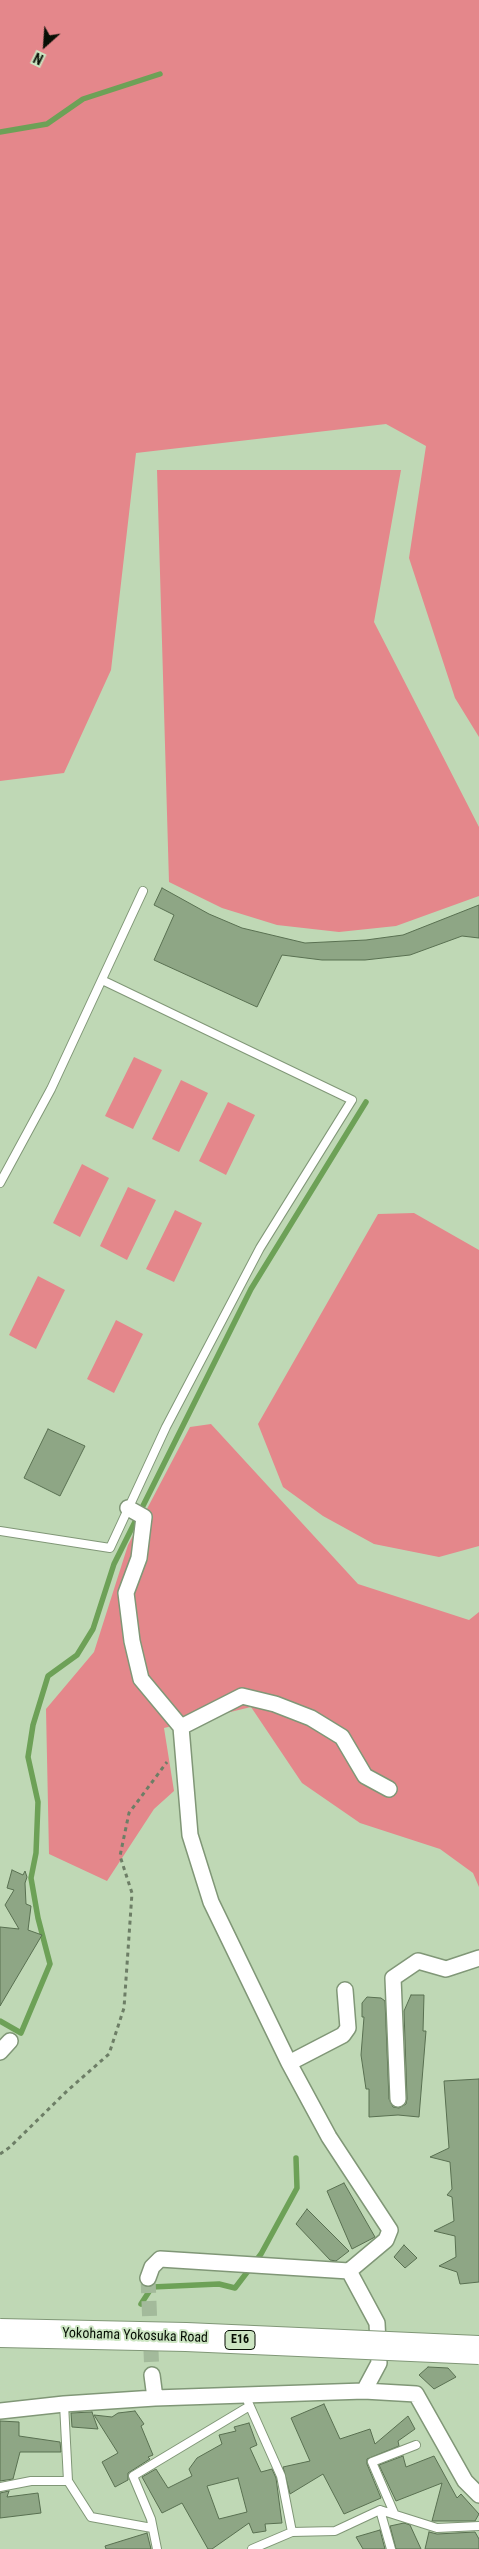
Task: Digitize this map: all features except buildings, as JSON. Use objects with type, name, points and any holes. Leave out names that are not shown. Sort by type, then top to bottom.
[{"type":"highway","name":"Yokohama Yokosuka Road","points":[[0,2323],[109,2323],[479,2338]]},
{"type":"highway","name":"Yokohama Yokosuka Road","points":[[0,2333],[186,2337],[479,2350]]},
{"type":"street","points":[[128,1508],[144,1517],[139,1558],[126,1593],[132,1641],[141,1679],[181,1727],[190,1835],[211,1902],[290,2063],[330,2137],[390,2230],[386,2240],[349,2271],[160,2259],[152,2267],[148,2278]]},
{"type":"street","points":[[181,1727],[242,1696],[275,1704],[311,1718],[342,1736],[365,1776],[389,1789]]},
{"type":"street","points":[[398,2099],[393,1978],[418,1961],[446,1969],[479,1958]]},
{"type":"street","points":[[290,2063],[342,2035],[348,2028],[345,1990]]},
{"type":"street","points":[[349,2271],[377,2324],[379,2363],[364,2391]]},
{"type":"street","points":[[152,2375],[155,2398]]},
{"type":"street","points":[[0,2411],[64,2404],[155,2398],[247,2401],[364,2391],[416,2394],[465,2481],[479,2495]]},
{"type":"lane","points":[[0,1183],[51,1090],[143,891]]},
{"type":"lane","points":[[0,1531],[110,1548],[166,1426],[260,1248],[352,1100],[102,980]]},
{"type":"lane","points":[[157,2549],[152,2528],[133,2476],[247,2401],[281,2476],[292,2532]]},
{"type":"lane","points":[[64,2404],[68,2480],[91,2517],[152,2528]]},
{"type":"lane","points":[[394,2514],[372,2462],[416,2445]]},
{"type":"lane","points":[[0,2487],[31,2481],[68,2480]]},
{"type":"lane","points":[[380,2510],[391,2549]]},
{"type":"lane","points":[[252,2549],[292,2532],[335,2531],[380,2510],[437,2528],[479,2526]]},
{"type":"lane","points":[[275,2539],[277,2549]]},
{"type":"path","points":[[0,2154],[10,2147],[67,2091],[109,2054],[124,2008],[132,1893],[120,1856],[130,1813],[154,1778],[182,1744]]},
{"type":"shaded area","points":[[0,0],[479,0],[479,737],[455,698],[409,558],[426,446],[386,424],[136,453],[111,670],[64,773],[0,781]]},
{"type":"shaded area","points":[[157,470],[401,470],[374,622],[479,827],[479,896],[396,926],[339,932],[277,925],[222,908],[169,882]]},
{"type":"shaded area","points":[[134,1057],[162,1070],[133,1129],[105,1116]]},
{"type":"shaded area","points":[[181,1080],[208,1093],[179,1152],[152,1139]]},
{"type":"shaded area","points":[[228,1102],[255,1115],[226,1175],[199,1161]]},
{"type":"shaded area","points":[[82,1164],[109,1178],[80,1237],[53,1223]]},
{"type":"shaded area","points":[[128,1187],[156,1200],[127,1260],[100,1246]]},
{"type":"shaded area","points":[[175,1210],[202,1223],[174,1282],[146,1269]]},
{"type":"shaded area","points":[[414,1213],[479,1250],[479,1546],[439,1557],[374,1544],[323,1516],[283,1487],[258,1424],[378,1214]]},
{"type":"shaded area","points":[[38,1276],[65,1290],[36,1349],[9,1335]]},
{"type":"shaded area","points":[[116,1320],[143,1334],[114,1393],[87,1379]]},
{"type":"shaded area","points":[[211,1424],[358,1584],[469,1620],[479,1612],[479,1887],[473,1873],[440,1849],[360,1823],[302,1783],[251,1707],[164,1728],[174,1791],[154,1809],[107,1881],[49,1854],[46,1709],[94,1652],[128,1545],[190,1427]]},
{"type":"waterway","points":[[0,132],[47,124],[83,99],[160,74]]},
{"type":"waterway","points":[[0,2021],[21,2033],[50,1964],[38,1918],[31,1878],[36,1853],[38,1802],[28,1757],[33,1725],[48,1676],[77,1655],[93,1629],[114,1564],[251,1289],[366,1102]]},
{"type":"waterway","points":[[141,2304],[152,2287],[219,2284],[235,2288],[261,2254],[297,2188],[296,2158]]},
{"type":"tunnel","points":[[148,2278],[152,2375]]}]
